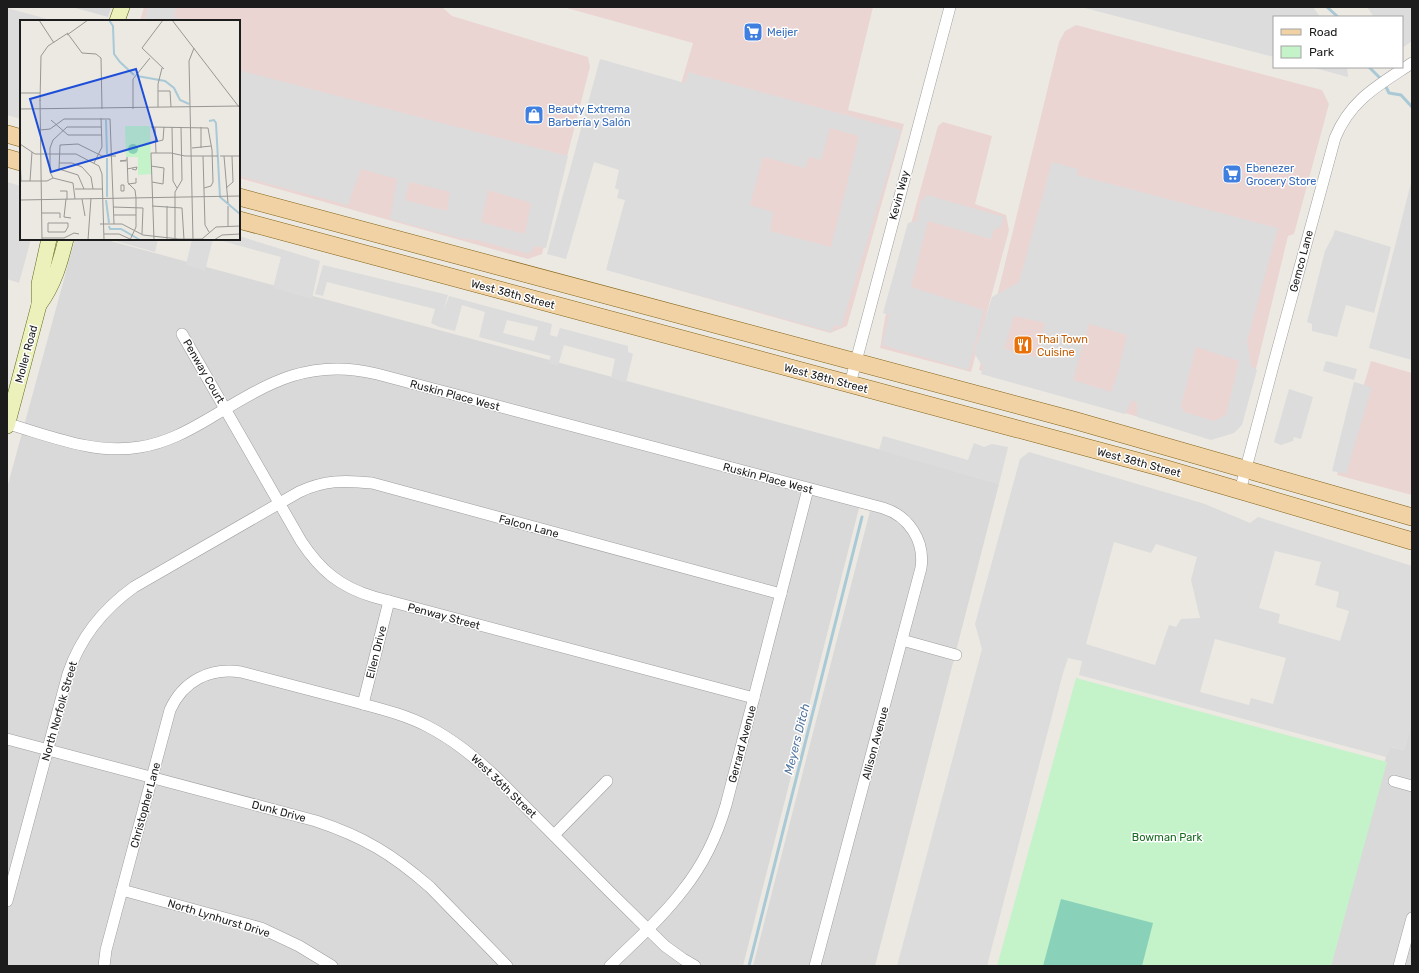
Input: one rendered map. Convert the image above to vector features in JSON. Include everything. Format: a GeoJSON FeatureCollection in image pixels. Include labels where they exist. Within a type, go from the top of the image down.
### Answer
{"type":"FeatureCollection","features":[{"type":"Feature","properties":{"kind":"main road"},"geometry":{"type":"LineString","coordinates":[[118,20],[122,7]]}},
{"type":"Feature","properties":{"kind":"main road"},"geometry":{"type":"LineString","coordinates":[[7,134],[20,138]]}},
{"type":"Feature","properties":{"kind":"main road"},"geometry":{"type":"LineString","coordinates":[[7,158],[20,162]]}},
{"type":"Feature","properties":{"kind":"main road","name":"West 38th Street"},"geometry":{"type":"LineString","coordinates":[[240,197],[1080,422],[1412,517]]}},
{"type":"Feature","properties":{"kind":"main road","name":"West 38th Street"},"geometry":{"type":"LineString","coordinates":[[240,220],[1162,468],[1412,541]]}},
{"type":"Feature","properties":{"kind":"main road"},"geometry":{"type":"LineString","coordinates":[[317,242],[321,235],[325,232],[358,240],[387,236]]}},
{"type":"Feature","properties":{"kind":"main road","name":"Moller Road"},"geometry":{"type":"LineString","coordinates":[[7,425],[39,305],[39,284],[49,240]]}},
{"type":"Feature","properties":{"kind":"main road","name":"Moller Road"},"geometry":{"type":"LineString","coordinates":[[39,305],[48,292],[56,273],[66,240]]}},
{"type":"Feature","properties":{"kind":"main road"},"geometry":{"type":"LineString","coordinates":[[408,266],[453,265],[458,261],[460,256]]}},
{"type":"Feature","properties":{"kind":"main road"},"geometry":{"type":"LineString","coordinates":[[562,306],[603,304],[609,299],[610,296]]}},
{"type":"Feature","properties":{"kind":"street","name":"Kevin Way"},"geometry":{"type":"LineString","coordinates":[[850,384],[950,7]]}},
{"type":"Feature","properties":{"kind":"street","name":"Gemco Lane"},"geometry":{"type":"LineString","coordinates":[[1240,491],[1337,132],[1348,113],[1361,99],[1370,91],[1407,66]]}},
{"type":"Feature","properties":{"kind":"street","name":"Penway Court"},"geometry":{"type":"LineString","coordinates":[[182,334],[225,409]]}},
{"type":"Feature","properties":{"kind":"street","name":"Ruskin Place West"},"geometry":{"type":"LineString","coordinates":[[7,425],[90,447],[111,449],[133,448],[167,440],[190,429],[264,386],[293,375],[323,369],[355,370],[377,374],[886,509],[901,517],[907,523]]}},
{"type":"Feature","properties":{"kind":"street","name":"Penway Street"},"geometry":{"type":"LineString","coordinates":[[225,409],[301,542],[314,560],[341,583],[354,590],[389,601],[754,698]]}},
{"type":"Feature","properties":{"kind":"street","name":"Falcon Lane"},"geometry":{"type":"LineString","coordinates":[[279,503],[303,490],[328,482],[350,481],[372,483],[781,594]]}},
{"type":"Feature","properties":{"kind":"street","name":"Gerrard Avenue"},"geometry":{"type":"LineString","coordinates":[[610,966],[683,890],[698,869],[713,842],[726,805],[808,489]]}},
{"type":"Feature","properties":{"kind":"street","name":"North Norfolk Street"},"geometry":{"type":"LineString","coordinates":[[7,901],[68,674],[74,658],[89,630],[116,600],[134,587],[279,503]]}},
{"type":"Feature","properties":{"kind":"street","name":"Allison Avenue"},"geometry":{"type":"LineString","coordinates":[[815,966],[921,568],[922,560],[919,542],[913,529],[907,523]]}},
{"type":"Feature","properties":{"kind":"street","name":"Ellen Drive"},"geometry":{"type":"LineString","coordinates":[[363,704],[389,601]]}},
{"type":"Feature","properties":{"kind":"street"},"geometry":{"type":"LineString","coordinates":[[902,640],[956,655]]}},
{"type":"Feature","properties":{"kind":"street","name":"West 36th Street"},"geometry":{"type":"LineString","coordinates":[[222,670],[241,672],[402,715],[426,725],[463,747],[495,776],[668,949],[695,966]]}},
{"type":"Feature","properties":{"kind":"street","name":"Christopher Lane"},"geometry":{"type":"LineString","coordinates":[[104,966],[105,954],[168,717],[176,699],[189,684],[201,676],[222,670]]}},
{"type":"Feature","properties":{"kind":"street","name":"Dunk Drive"},"geometry":{"type":"LineString","coordinates":[[7,739],[316,821],[344,830],[367,841],[390,855],[430,887],[507,966]]}},
{"type":"Feature","properties":{"kind":"street"},"geometry":{"type":"LineString","coordinates":[[554,835],[607,781]]}},
{"type":"Feature","properties":{"kind":"street"},"geometry":{"type":"LineString","coordinates":[[1394,781],[1412,786]]}},
{"type":"Feature","properties":{"kind":"street","name":"North Lynhurst Drive"},"geometry":{"type":"LineString","coordinates":[[122,890],[260,928],[304,949],[332,966]]}},
{"type":"Feature","properties":{"kind":"street"},"geometry":{"type":"LineString","coordinates":[[1399,966],[1412,918]]}},
{"type":"Feature","properties":{"kind":"shaded area"},"geometry":{"type":"Polygon","coordinates":[[[72,7],[111,7],[108,17],[72,7]]]}},
{"type":"Feature","properties":{"kind":"shaded area"},"geometry":{"type":"Polygon","coordinates":[[[144,7],[442,7],[452,16],[588,57],[590,67],[542,254],[528,259],[240,178],[240,20],[140,20],[144,7]]]}},
{"type":"Feature","properties":{"kind":"shaded area"},"geometry":{"type":"Polygon","coordinates":[[[148,7],[176,7],[174,17],[186,20],[145,20],[148,7]]]}},
{"type":"Feature","properties":{"kind":"shaded area"},"geometry":{"type":"Polygon","coordinates":[[[563,7],[873,7],[848,110],[904,124],[847,326],[830,333],[625,275],[693,43],[563,7]]]}},
{"type":"Feature","properties":{"kind":"shaded area"},"geometry":{"type":"Polygon","coordinates":[[[1081,7],[1313,7],[1319,16],[1273,16],[1273,57],[1081,7]]]}},
{"type":"Feature","properties":{"kind":"shaded area"},"geometry":{"type":"Polygon","coordinates":[[[1367,7],[1412,7],[1412,41],[1403,47],[1403,16],[1373,16],[1367,7]]]}},
{"type":"Feature","properties":{"kind":"shaded area"},"geometry":{"type":"Polygon","coordinates":[[[7,8],[51,20],[20,20],[20,119],[7,115],[7,8]]]}},
{"type":"Feature","properties":{"kind":"shaded area"},"geometry":{"type":"Polygon","coordinates":[[[1076,25],[1322,90],[1329,104],[1294,234],[1288,236],[1255,373],[1210,438],[979,370],[1059,42],[1065,31],[1076,25]]]}},
{"type":"Feature","properties":{"kind":"shaded area"},"geometry":{"type":"Polygon","coordinates":[[[600,59],[685,83],[688,72],[901,130],[841,327],[834,325],[832,332],[606,270],[625,200],[617,198],[619,190],[615,188],[619,170],[594,162],[566,259],[547,254],[600,59]],[[830,128],[821,160],[809,157],[805,168],[763,157],[750,205],[773,212],[770,231],[831,247],[859,136],[830,128]]]}},
{"type":"Feature","properties":{"kind":"shaded area"},"geometry":{"type":"Polygon","coordinates":[[[1315,68],[1347,68],[1348,77],[1315,68]]]}},
{"type":"Feature","properties":{"kind":"shaded area"},"geometry":{"type":"Polygon","coordinates":[[[240,70],[568,156],[546,248],[535,246],[529,254],[477,240],[460,238],[390,219],[397,179],[361,169],[348,205],[240,176],[240,70]],[[409,182],[405,200],[447,211],[450,192],[409,182]],[[488,190],[481,222],[525,234],[531,203],[488,190]]]}},
{"type":"Feature","properties":{"kind":"shaded area"},"geometry":{"type":"Polygon","coordinates":[[[943,122],[992,136],[975,204],[1006,215],[1009,230],[971,372],[880,348],[885,318],[938,126],[943,122]]]}},
{"type":"Feature","properties":{"kind":"shaded area"},"geometry":{"type":"Polygon","coordinates":[[[1052,162],[1078,169],[1077,175],[1278,228],[1247,341],[1251,366],[1257,370],[1242,425],[1234,433],[1211,440],[1137,417],[1137,403],[1132,400],[1125,414],[981,374],[983,367],[974,353],[992,297],[1019,282],[1052,162]],[[1014,316],[1004,349],[1036,357],[1045,323],[1014,316]],[[1089,324],[1073,380],[1111,392],[1117,376],[1127,335],[1089,324]],[[1196,347],[1181,406],[1184,412],[1214,421],[1226,415],[1239,361],[1196,347]]]}},
{"type":"Feature","properties":{"kind":"shaded area"},"geometry":{"type":"Polygon","coordinates":[[[1412,179],[1412,360],[1369,348],[1412,179]]]}},
{"type":"Feature","properties":{"kind":"shaded area"},"geometry":{"type":"Polygon","coordinates":[[[7,182],[20,186],[20,240],[31,240],[19,283],[7,279],[7,182]]]}},
{"type":"Feature","properties":{"kind":"shaded area"},"geometry":{"type":"Polygon","coordinates":[[[927,195],[1004,217],[1000,228],[994,229],[991,239],[928,221],[911,287],[984,310],[968,370],[882,345],[889,315],[883,313],[908,223],[917,221],[920,202],[927,195]]]}},
{"type":"Feature","properties":{"kind":"shaded area"},"geometry":{"type":"Polygon","coordinates":[[[1335,230],[1391,247],[1374,313],[1346,305],[1337,337],[1312,331],[1312,324],[1307,322],[1325,251],[1335,230]]]}},
{"type":"Feature","properties":{"kind":"shaded area"},"geometry":{"type":"Polygon","coordinates":[[[240,236],[320,261],[312,299],[273,288],[281,257],[219,240],[240,240],[240,236]]]}},
{"type":"Feature","properties":{"kind":"shaded area"},"geometry":{"type":"Polygon","coordinates":[[[75,240],[107,240],[885,451],[999,484],[875,966],[753,966],[870,511],[859,508],[743,966],[7,966],[7,488],[75,240]]]}},
{"type":"Feature","properties":{"kind":"shaded area"},"geometry":{"type":"Polygon","coordinates":[[[112,240],[158,240],[155,252],[112,240]]]}},
{"type":"Feature","properties":{"kind":"shaded area"},"geometry":{"type":"Polygon","coordinates":[[[192,240],[213,240],[205,271],[186,265],[192,240]]]}},
{"type":"Feature","properties":{"kind":"shaded area"},"geometry":{"type":"Polygon","coordinates":[[[323,265],[448,295],[443,312],[449,296],[552,324],[550,335],[557,337],[560,328],[628,346],[628,352],[633,354],[626,383],[611,378],[615,359],[564,345],[558,366],[548,363],[551,356],[479,337],[485,312],[462,305],[455,331],[439,327],[431,323],[435,309],[327,282],[323,296],[315,294],[323,265]],[[507,320],[503,333],[534,341],[538,327],[507,320]]]}},
{"type":"Feature","properties":{"kind":"shaded area"},"geometry":{"type":"Polygon","coordinates":[[[1326,361],[1357,369],[1354,380],[1323,371],[1326,361]]]}},
{"type":"Feature","properties":{"kind":"shaded area"},"geometry":{"type":"Polygon","coordinates":[[[1371,361],[1412,373],[1412,495],[1337,475],[1371,361]]]}},
{"type":"Feature","properties":{"kind":"shaded area"},"geometry":{"type":"Polygon","coordinates":[[[1354,382],[1372,387],[1346,474],[1332,471],[1354,382]]]}},
{"type":"Feature","properties":{"kind":"shaded area"},"geometry":{"type":"Polygon","coordinates":[[[1289,389],[1313,397],[1301,439],[1294,437],[1293,441],[1281,445],[1274,442],[1289,389]]]}},
{"type":"Feature","properties":{"kind":"shaded area"},"geometry":{"type":"Polygon","coordinates":[[[883,436],[968,460],[974,443],[984,447],[992,444],[1008,447],[999,484],[879,450],[883,436]]]}},
{"type":"Feature","properties":{"kind":"shaded area"},"geometry":{"type":"Polygon","coordinates":[[[1029,452],[1205,504],[1250,523],[1258,517],[1412,566],[1412,721],[1404,750],[1391,747],[1386,757],[1079,675],[1082,661],[1068,658],[987,966],[897,966],[982,649],[975,624],[1020,459],[1029,452]],[[1114,542],[1086,644],[1155,665],[1169,625],[1176,627],[1181,619],[1200,618],[1191,580],[1197,557],[1156,544],[1151,553],[1114,542]],[[1275,551],[1259,608],[1280,614],[1278,623],[1340,641],[1349,611],[1336,607],[1339,592],[1315,585],[1321,562],[1275,551]],[[1215,639],[1200,692],[1249,705],[1251,698],[1273,704],[1286,658],[1215,639]]]}},
{"type":"Feature","properties":{"kind":"shaded area"},"geometry":{"type":"Polygon","coordinates":[[[1412,721],[1412,966],[1331,966],[1386,757],[1390,747],[1404,750],[1412,721]]]}},
{"type":"Feature","properties":{"kind":"green space","name":"Bowman Park"},"geometry":{"type":"Polygon","coordinates":[[[1076,678],[1387,762],[1331,966],[997,966],[1076,678]]]}},
{"type":"Feature","properties":{"kind":"green space"},"geometry":{"type":"Polygon","coordinates":[[[1061,899],[1153,923],[1142,966],[1043,966],[1061,899]]]}},
{"type":"Feature","properties":{"kind":"waterway"},"geometry":{"type":"LineString","coordinates":[[1327,7],[1337,16]]}},
{"type":"Feature","properties":{"kind":"waterway"},"geometry":{"type":"LineString","coordinates":[[1370,68],[1382,80]]}},
{"type":"Feature","properties":{"kind":"waterway"},"geometry":{"type":"LineString","coordinates":[[1385,85],[1389,93],[1401,95],[1412,107]]}},
{"type":"Feature","properties":{"kind":"waterway","name":"Meyers Ditch"},"geometry":{"type":"LineString","coordinates":[[749,966],[862,517]]}},
{"type":"Feature","properties":{"kind":"place","name":"Meijer"},"geometry":{"type":"Point","coordinates":[753,32]}},
{"type":"Feature","properties":{"kind":"place","name":"Beauty Extrema Barbería y Salón"},"geometry":{"type":"Point","coordinates":[534,115]}},
{"type":"Feature","properties":{"kind":"place","name":"Ebenezer Grocery Store"},"geometry":{"type":"Point","coordinates":[1232,174]}},
{"type":"Feature","properties":{"kind":"place","name":"Thai Town Cuisine"},"geometry":{"type":"Point","coordinates":[1023,345]}}]}
